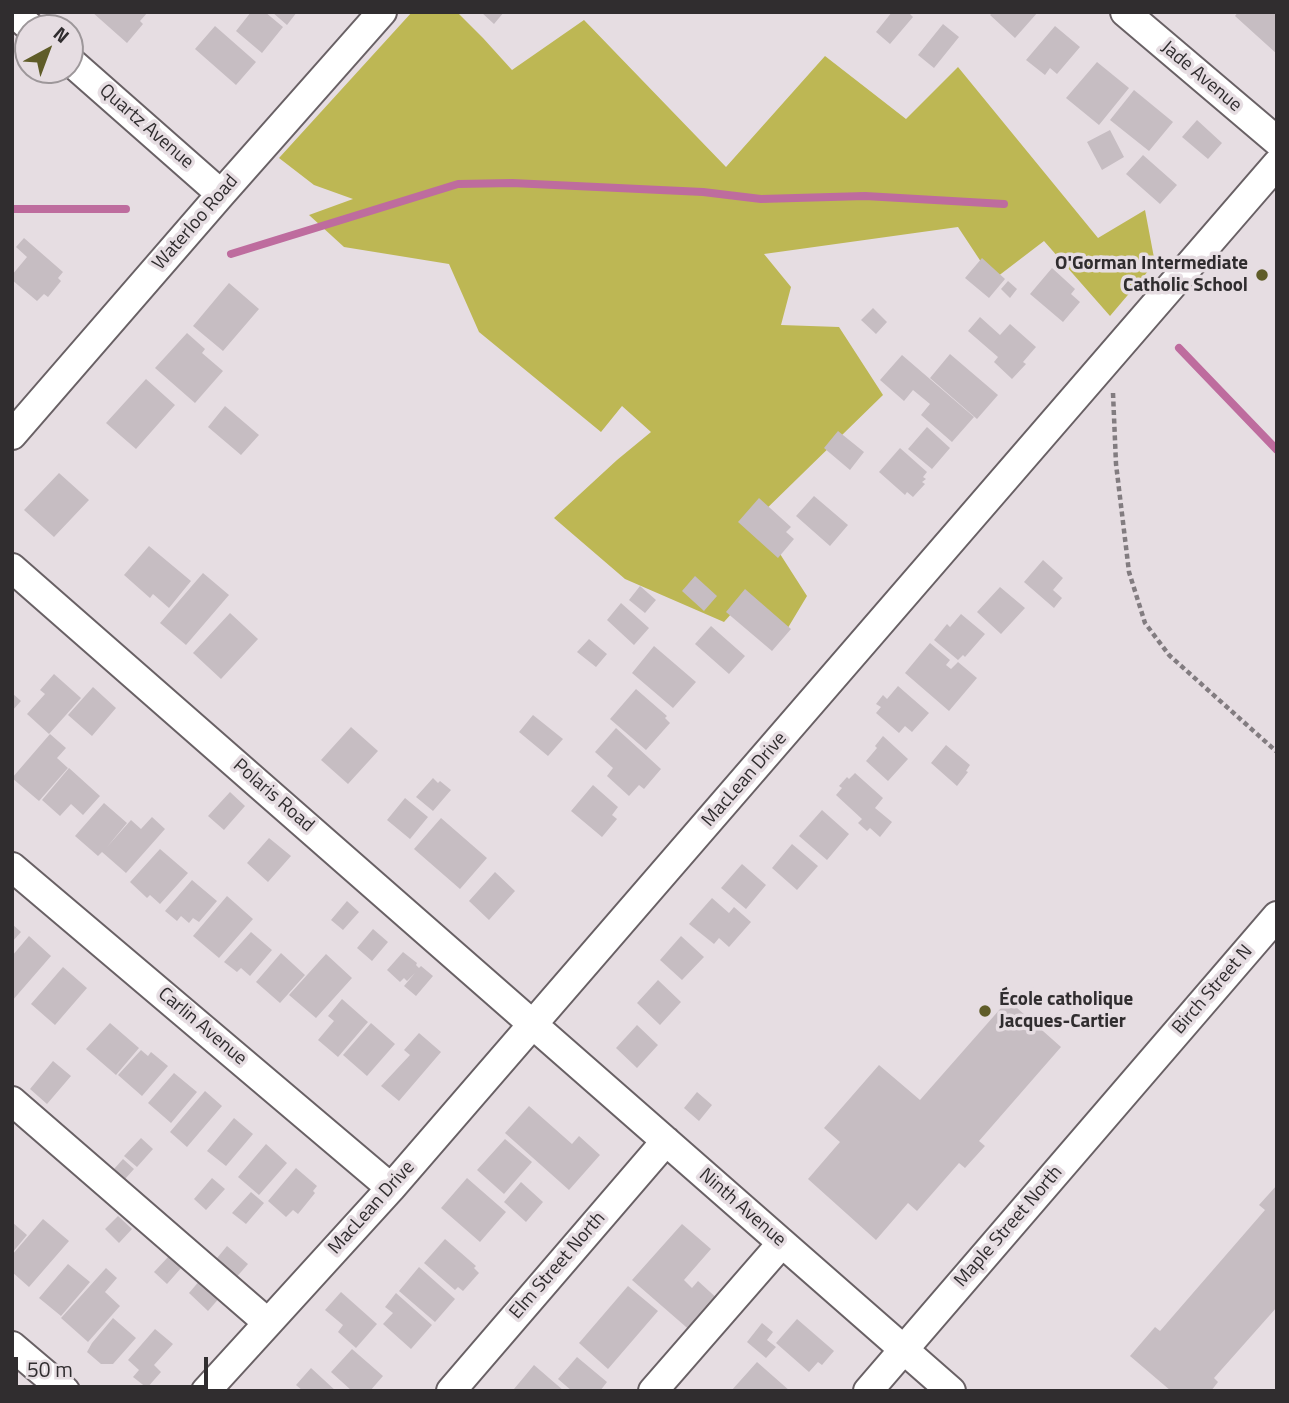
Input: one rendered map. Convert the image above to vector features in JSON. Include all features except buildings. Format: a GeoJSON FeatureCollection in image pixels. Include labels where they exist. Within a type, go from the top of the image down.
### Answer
{"type":"FeatureCollection","features":[{"type":"Feature","properties":{"kind":"street","name":"Waterloo Road"},"geometry":{"type":"LineString","coordinates":[[12,435],[382,12]]}},
{"type":"Feature","properties":{"kind":"street","name":"Jade Avenue"},"geometry":{"type":"LineString","coordinates":[[1125,12],[1277,141]]}},
{"type":"Feature","properties":{"kind":"street","name":"Quartz Avenue"},"geometry":{"type":"LineString","coordinates":[[84,73],[221,194]]}},
{"type":"Feature","properties":{"kind":"street","name":"MacLean Drive"},"geometry":{"type":"LineString","coordinates":[[206,1391],[391,1188],[1275,169]]}},
{"type":"Feature","properties":{"kind":"street","name":"Polaris Road"},"geometry":{"type":"LineString","coordinates":[[12,568],[533,1025]]}},
{"type":"Feature","properties":{"kind":"street","name":"Carlin Avenue"},"geometry":{"type":"LineString","coordinates":[[12,867],[391,1188]]}},
{"type":"Feature","properties":{"kind":"street","name":"Birch Street N"},"geometry":{"type":"LineString","coordinates":[[1150,1063],[1277,916]]}},
{"type":"Feature","properties":{"kind":"street","name":"Ninth Avenue"},"geometry":{"type":"LineString","coordinates":[[533,1025],[951,1391]]}},
{"type":"Feature","properties":{"kind":"street","name":"Maple Street North"},"geometry":{"type":"LineString","coordinates":[[868,1391],[1150,1063]]}},
{"type":"Feature","properties":{"kind":"street"},"geometry":{"type":"LineString","coordinates":[[12,1101],[268,1323]]}},
{"type":"Feature","properties":{"kind":"street","name":"Elm Street North"},"geometry":{"type":"LineString","coordinates":[[451,1391],[666,1142]]}},
{"type":"Feature","properties":{"kind":"street"},"geometry":{"type":"LineString","coordinates":[[653,1391],[782,1243]]}},
{"type":"Feature","properties":{"kind":"street"},"geometry":{"type":"LineString","coordinates":[[12,1346],[65,1391]]}},
{"type":"Feature","properties":{"kind":"path"},"geometry":{"type":"LineString","coordinates":[[1113,354],[1116,464],[1122,522],[1129,572],[1145,623],[1169,655],[1277,752]]}},
{"type":"Feature","properties":{"kind":"shaded area"},"geometry":{"type":"Polygon","coordinates":[[[412,12],[457,12],[512,70],[584,20],[726,167],[825,56],[906,119],[958,67],[1098,238],[1145,210],[1155,263],[1110,316],[1044,241],[993,280],[958,227],[764,254],[791,287],[781,325],[839,327],[883,395],[757,518],[807,596],[786,631],[748,595],[724,622],[625,579],[554,518],[651,432],[622,406],[601,432],[479,332],[449,264],[344,247],[309,215],[353,199],[314,185],[279,158],[412,12]]]}},
{"type":"Feature","properties":{"kind":"waterway"},"geometry":{"type":"LineString","coordinates":[[231,254],[458,184],[512,183],[703,192],[761,199],[865,196],[1004,204]]}},
{"type":"Feature","properties":{"kind":"waterway"},"geometry":{"type":"LineString","coordinates":[[12,209],[126,209]]}},
{"type":"Feature","properties":{"kind":"waterway"},"geometry":{"type":"LineString","coordinates":[[1179,348],[1277,450]]}},
{"type":"Feature","properties":{"kind":"place","name":"O'Gorman Intermediate Catholic School"},"geometry":{"type":"Point","coordinates":[1262,275]}},
{"type":"Feature","properties":{"kind":"place","name":"École catholique Jacques-Cartier"},"geometry":{"type":"Point","coordinates":[985,1011]}}]}
